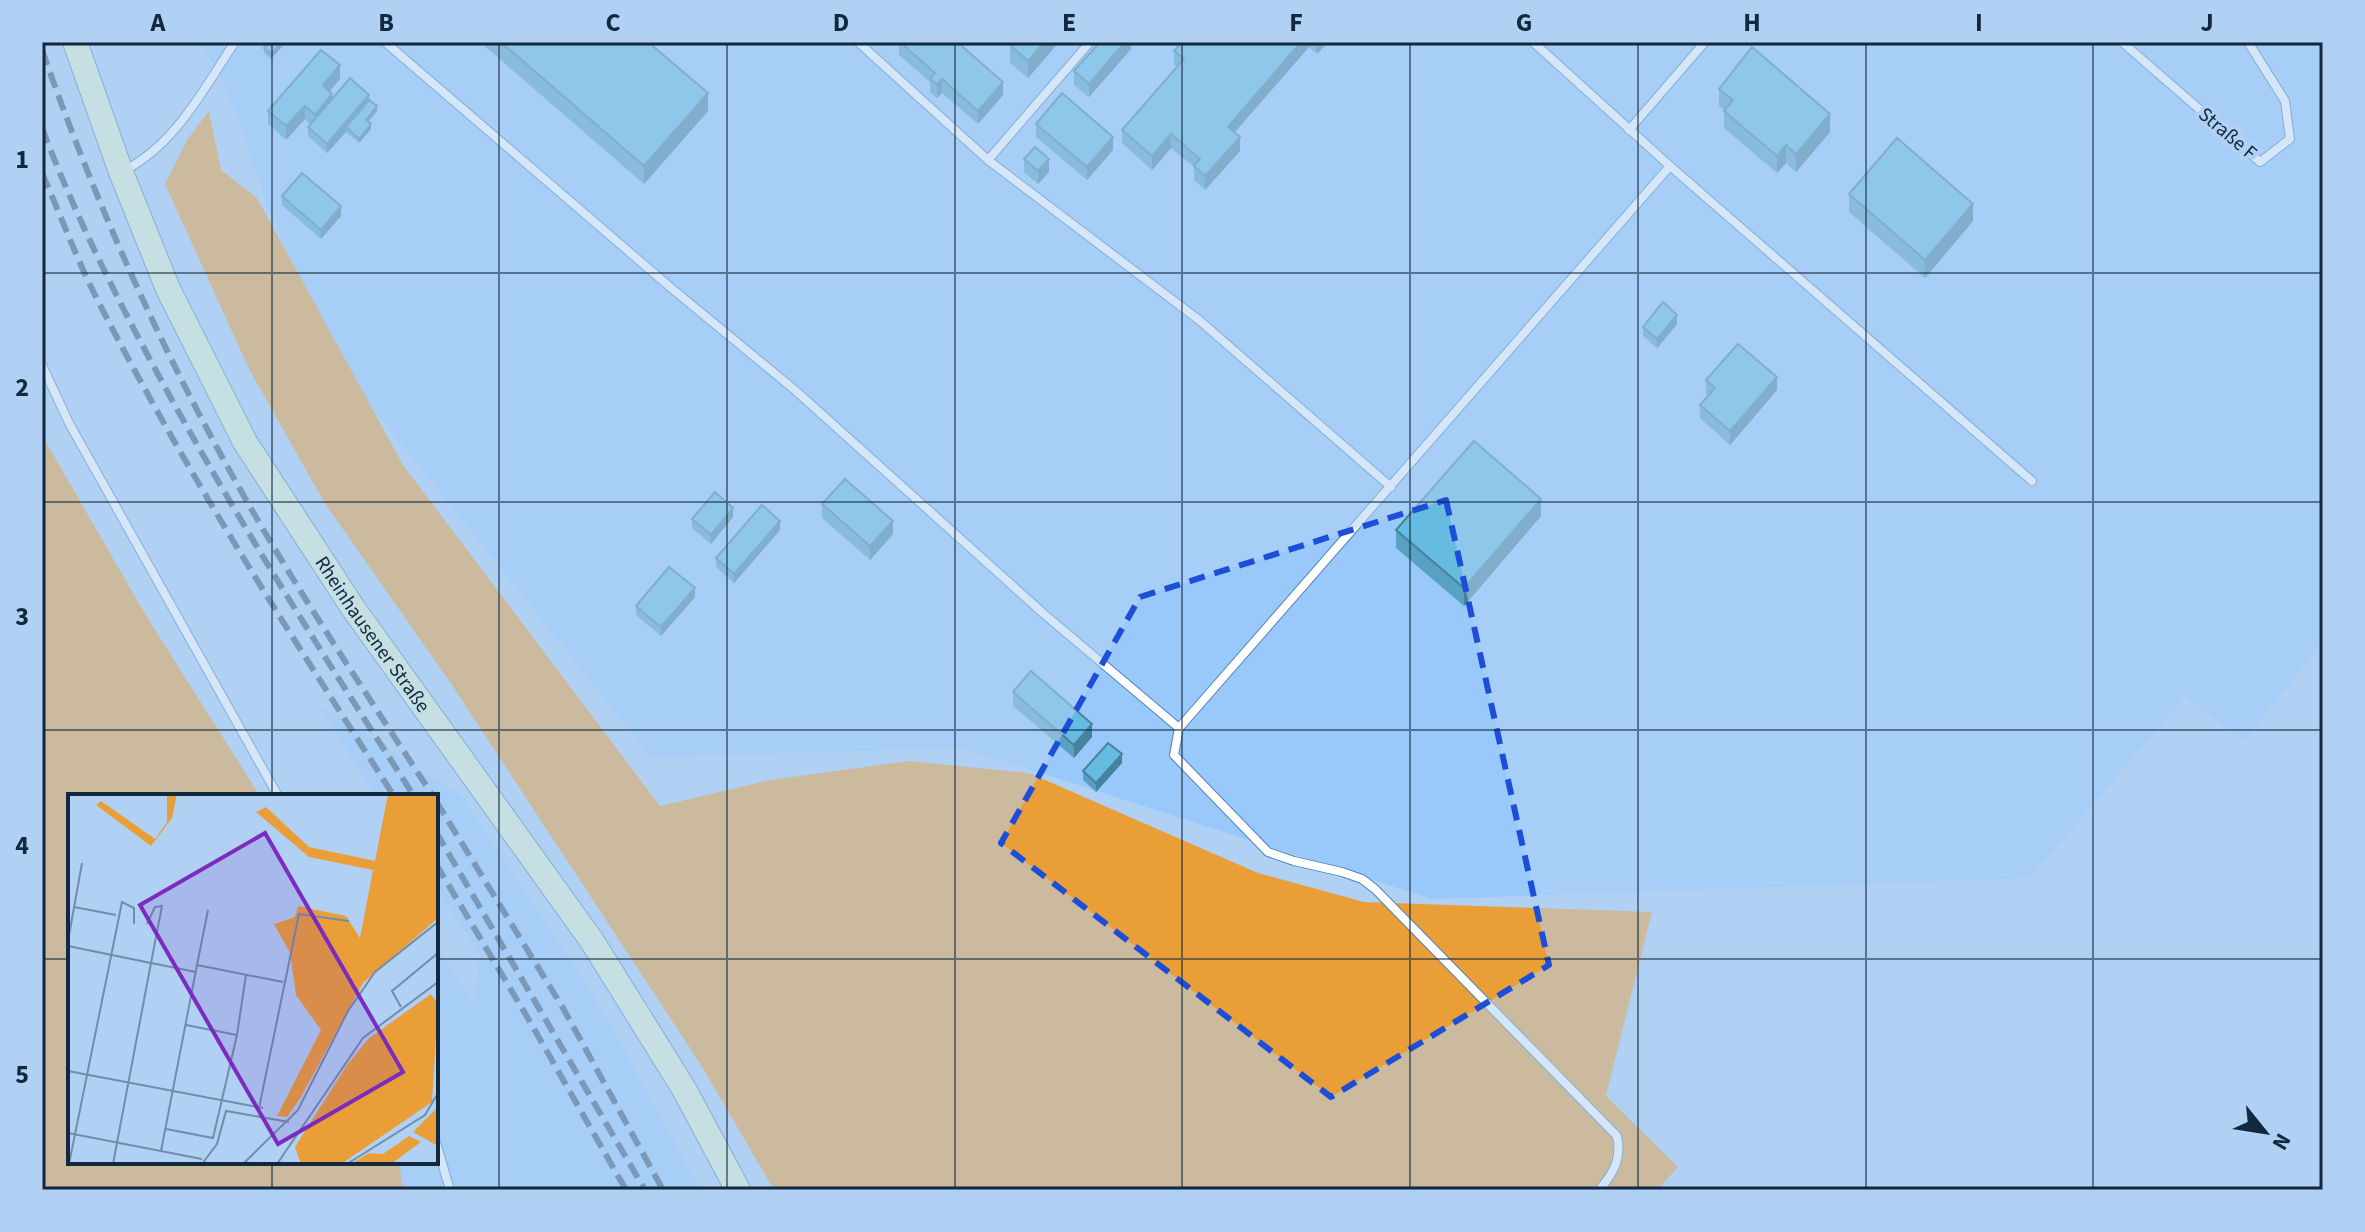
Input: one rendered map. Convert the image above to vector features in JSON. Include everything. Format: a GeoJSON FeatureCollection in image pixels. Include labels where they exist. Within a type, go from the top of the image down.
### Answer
{"type":"FeatureCollection","features":[{"type":"Feature","properties":{"kind":"street","name":"Rheinhausener Straße"},"geometry":{"type":"LineString","coordinates":[[75,42],[121,172],[168,289],[245,442],[353,608],[592,941],[684,1089],[738,1190]]}},
{"type":"Feature","properties":{"kind":"lane"},"geometry":{"type":"LineString","coordinates":[[121,172],[145,159],[172,133],[235,42]]}},
{"type":"Feature","properties":{"kind":"lane"},"geometry":{"type":"LineString","coordinates":[[385,42],[796,391],[1044,614],[1179,728]]}},
{"type":"Feature","properties":{"kind":"lane"},"geometry":{"type":"LineString","coordinates":[[858,42],[988,160],[1199,320],[1391,487]]}},
{"type":"Feature","properties":{"kind":"lane"},"geometry":{"type":"LineString","coordinates":[[988,160],[1090,42]]}},
{"type":"Feature","properties":{"kind":"lane"},"geometry":{"type":"LineString","coordinates":[[1533,42],[1629,130],[2032,481]]}},
{"type":"Feature","properties":{"kind":"lane"},"geometry":{"type":"LineString","coordinates":[[1629,130],[1705,42]]}},
{"type":"Feature","properties":{"kind":"lane","name":"Straße F"},"geometry":{"type":"LineString","coordinates":[[2122,42],[2260,162],[2290,139],[2285,101],[2248,42]]}},
{"type":"Feature","properties":{"kind":"lane"},"geometry":{"type":"LineString","coordinates":[[1599,1190],[1618,1164],[1621,1151],[1617,1136],[1375,889],[1362,879],[1342,872],[1268,852],[1174,755],[1179,728],[1670,166]]}},
{"type":"Feature","properties":{"kind":"lane"},"geometry":{"type":"LineString","coordinates":[[42,365],[69,423],[277,794]]}},
{"type":"Feature","properties":{"kind":"lane"},"geometry":{"type":"LineString","coordinates":[[438,1149],[450,1190]]}},
{"type":"Feature","properties":{"kind":"highlighted area"},"geometry":{"type":"Polygon","coordinates":[[[1446,500],[1549,965],[1331,1097],[1001,843],[1140,597],[1446,500]]]}},
{"type":"Feature","properties":{"kind":"shaded area"},"geometry":{"type":"Polygon","coordinates":[[[200,42],[2323,42],[2323,641],[2244,741],[2185,697],[2030,878],[1432,899],[963,748],[651,757],[342,369],[266,205],[260,179],[248,158],[251,156],[225,85],[200,42]]]}},
{"type":"Feature","properties":{"kind":"shaded area"},"geometry":{"type":"Polygon","coordinates":[[[209,111],[221,170],[257,198],[403,465],[660,806],[770,780],[909,761],[1029,773],[1258,873],[1364,902],[1652,912],[1606,1096],[1678,1167],[1657,1190],[774,1190],[701,1065],[452,685],[324,502],[249,369],[165,184],[187,140],[209,111]]]}},
{"type":"Feature","properties":{"kind":"shaded area"},"geometry":{"type":"Polygon","coordinates":[[[42,435],[145,614],[259,794],[68,794],[68,1164],[399,1164],[403,1190],[42,1190],[42,435]]]}},
{"type":"Feature","properties":{"kind":"shaded area"},"geometry":{"type":"Polygon","coordinates":[[[317,704],[463,797],[592,992],[701,1190],[403,1190],[399,1164],[438,1164],[438,950],[474,1002],[480,955],[438,891],[438,794],[375,794],[317,704]]]}},
{"type":"Feature","properties":{"kind":"building"},"geometry":{"type":"Polygon","coordinates":[[[270,42],[282,42],[271,54],[264,48],[270,42]]]}},
{"type":"Feature","properties":{"kind":"building"},"geometry":{"type":"Polygon","coordinates":[[[501,42],[648,42],[708,93],[644,166],[501,42]]]}},
{"type":"Feature","properties":{"kind":"building"},"geometry":{"type":"Polygon","coordinates":[[[900,42],[957,42],[1003,82],[978,111],[942,79],[937,85],[930,78],[935,73],[900,42]]]}},
{"type":"Feature","properties":{"kind":"building"},"geometry":{"type":"Polygon","coordinates":[[[1013,42],[1044,42],[1028,61],[1010,45],[1013,42]]]}},
{"type":"Feature","properties":{"kind":"building"},"geometry":{"type":"Polygon","coordinates":[[[1100,42],[1125,42],[1089,84],[1074,71],[1100,42]]]}},
{"type":"Feature","properties":{"kind":"building"},"geometry":{"type":"Polygon","coordinates":[[[1182,42],[1301,42],[1228,127],[1240,137],[1205,176],[1194,166],[1200,159],[1171,134],[1152,156],[1122,130],[1184,59],[1174,51],[1182,42]]]}},
{"type":"Feature","properties":{"kind":"building"},"geometry":{"type":"Polygon","coordinates":[[[1752,47],[1830,114],[1796,154],[1786,145],[1777,156],[1724,111],[1733,100],[1719,89],[1752,47]]]}},
{"type":"Feature","properties":{"kind":"building"},"geometry":{"type":"Polygon","coordinates":[[[321,50],[340,65],[323,85],[332,94],[315,115],[305,106],[286,126],[268,111],[321,50]]]}},
{"type":"Feature","properties":{"kind":"building"},"geometry":{"type":"Polygon","coordinates":[[[350,78],[369,95],[327,144],[308,127],[350,78]]]}},
{"type":"Feature","properties":{"kind":"building"},"geometry":{"type":"Polygon","coordinates":[[[1062,93],[1113,137],[1087,167],[1036,124],[1062,93]]]}},
{"type":"Feature","properties":{"kind":"building"},"geometry":{"type":"Polygon","coordinates":[[[369,100],[377,106],[366,120],[371,124],[359,139],[346,127],[369,100]]]}},
{"type":"Feature","properties":{"kind":"building"},"geometry":{"type":"Polygon","coordinates":[[[1897,138],[1973,204],[1925,260],[1849,194],[1897,138]]]}},
{"type":"Feature","properties":{"kind":"building"},"geometry":{"type":"Polygon","coordinates":[[[1035,147],[1049,159],[1038,171],[1024,159],[1035,147]]]}},
{"type":"Feature","properties":{"kind":"building"},"geometry":{"type":"Polygon","coordinates":[[[302,173],[341,206],[321,230],[282,196],[302,173]]]}},
{"type":"Feature","properties":{"kind":"building"},"geometry":{"type":"Polygon","coordinates":[[[1663,302],[1677,315],[1657,339],[1643,327],[1663,302]]]}},
{"type":"Feature","properties":{"kind":"building"},"geometry":{"type":"Polygon","coordinates":[[[1738,344],[1777,377],[1730,431],[1700,405],[1715,388],[1706,380],[1738,344]]]}},
{"type":"Feature","properties":{"kind":"building"},"geometry":{"type":"Polygon","coordinates":[[[1474,441],[1541,499],[1464,588],[1396,530],[1474,441]]]}},
{"type":"Feature","properties":{"kind":"building"},"geometry":{"type":"Polygon","coordinates":[[[845,479],[893,521],[870,546],[822,504],[845,479]]]}},
{"type":"Feature","properties":{"kind":"building"},"geometry":{"type":"Polygon","coordinates":[[[715,492],[733,508],[711,535],[692,519],[715,492]]]}},
{"type":"Feature","properties":{"kind":"building"},"geometry":{"type":"Polygon","coordinates":[[[762,505],[780,521],[734,574],[716,558],[762,505]]]}},
{"type":"Feature","properties":{"kind":"building"},"geometry":{"type":"Polygon","coordinates":[[[669,567],[695,588],[661,627],[636,606],[669,567]]]}},
{"type":"Feature","properties":{"kind":"building"},"geometry":{"type":"Polygon","coordinates":[[[1031,671],[1092,724],[1074,745],[1013,692],[1031,671]]]}},
{"type":"Feature","properties":{"kind":"building"},"geometry":{"type":"Polygon","coordinates":[[[1108,743],[1122,754],[1096,783],[1083,771],[1108,743]]]}},
{"type":"Feature","properties":{"kind":"railway"},"geometry":{"type":"LineString","coordinates":[[42,50],[123,256],[195,406],[245,499],[297,585],[432,794]]}},
{"type":"Feature","properties":{"kind":"railway"},"geometry":{"type":"LineString","coordinates":[[42,128],[97,256],[191,433],[284,591],[413,794]]}},
{"type":"Feature","properties":{"kind":"railway"},"geometry":{"type":"LineString","coordinates":[[42,173],[90,285],[167,428],[278,614],[393,794]]}},
{"type":"Feature","properties":{"kind":"railway"},"geometry":{"type":"LineString","coordinates":[[438,804],[563,1008],[663,1190]]}},
{"type":"Feature","properties":{"kind":"railway"},"geometry":{"type":"LineString","coordinates":[[438,835],[645,1190]]}},
{"type":"Feature","properties":{"kind":"railway"},"geometry":{"type":"LineString","coordinates":[[438,867],[626,1190]]}}]}
